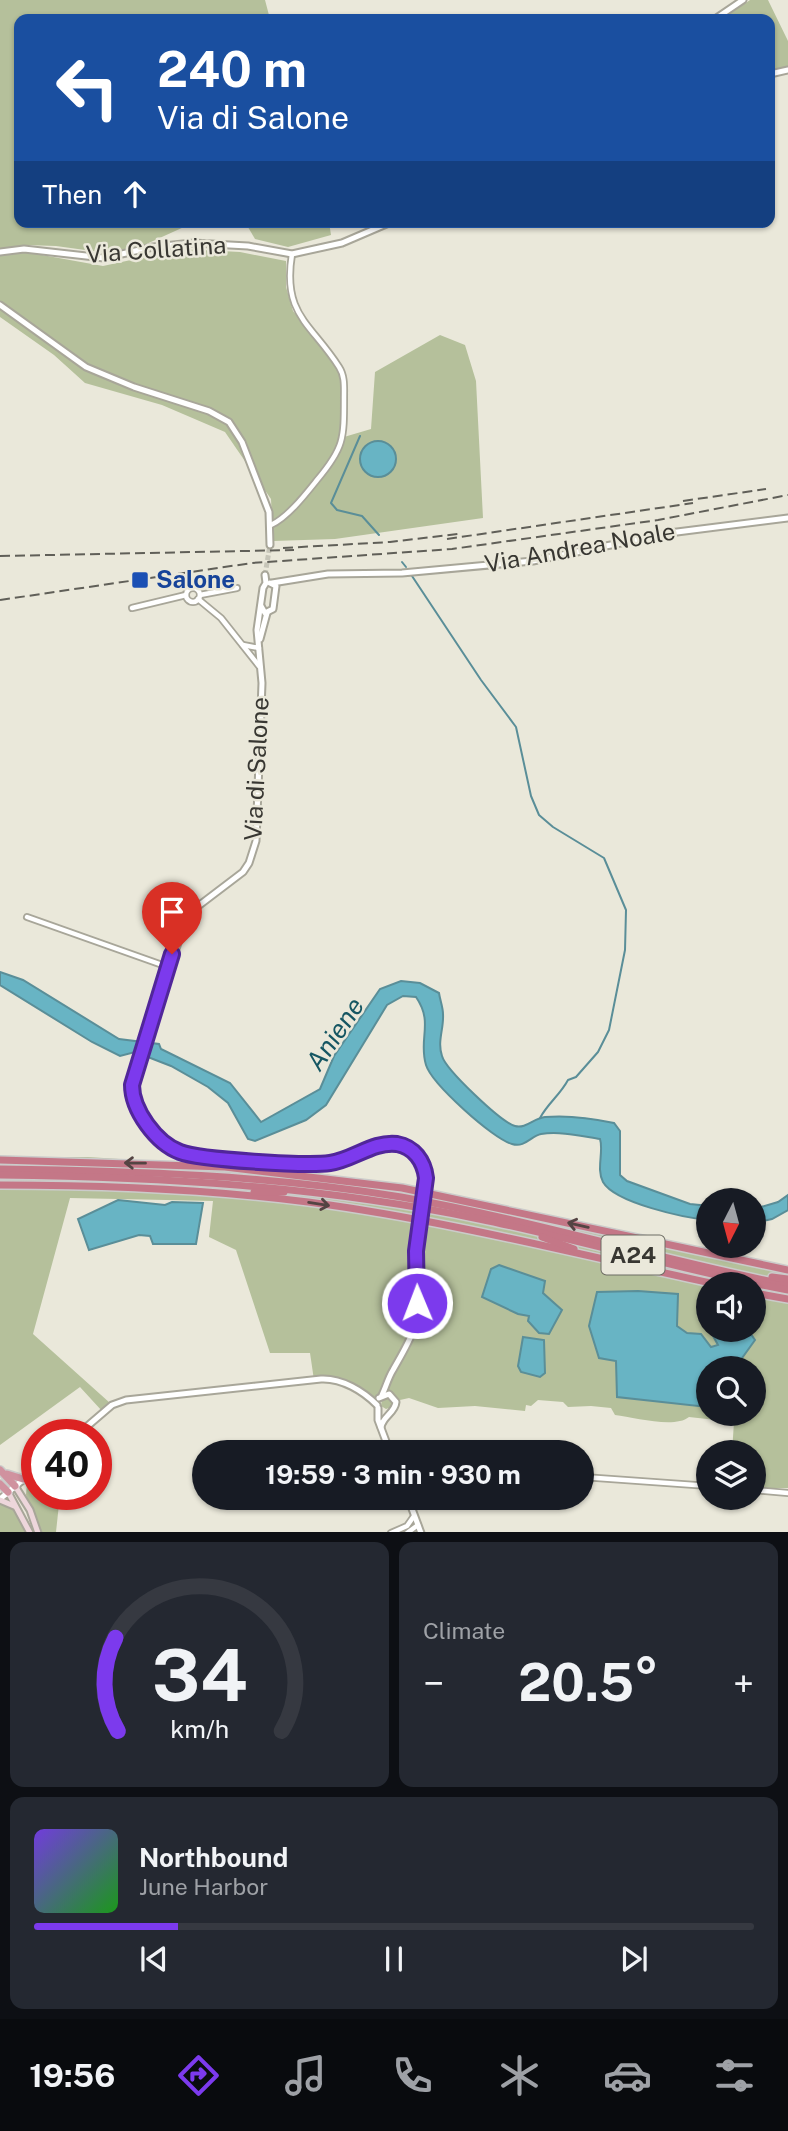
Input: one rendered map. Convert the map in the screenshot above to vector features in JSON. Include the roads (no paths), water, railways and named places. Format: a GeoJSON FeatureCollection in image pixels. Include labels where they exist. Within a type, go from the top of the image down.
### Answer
{"type":"FeatureCollection","features":[{"type":"Feature","properties":{"kind":"highway"},"geometry":{"type":"LineString","coordinates":[[0,1159],[225,1167],[389,1186],[788,1270]]}},
{"type":"Feature","properties":{"kind":"highway","name":"A24"},"geometry":{"type":"LineString","coordinates":[[0,1169],[200,1175],[329,1187],[485,1214],[788,1285]]}},
{"type":"Feature","properties":{"kind":"highway","name":"A24"},"geometry":{"type":"LineString","coordinates":[[0,1175],[188,1180],[334,1195],[478,1218],[788,1290]]}},
{"type":"Feature","properties":{"kind":"highway"},"geometry":{"type":"LineString","coordinates":[[0,1185],[178,1188],[334,1195]]}},
{"type":"Feature","properties":{"kind":"highway"},"geometry":{"type":"LineString","coordinates":[[178,1188],[366,1211],[696,1280]]}},
{"type":"Feature","properties":{"kind":"highway"},"geometry":{"type":"LineString","coordinates":[[478,1218],[612,1261]]}},
{"type":"Feature","properties":{"kind":"highway"},"geometry":{"type":"LineString","coordinates":[[641,1251],[788,1279]]}},
{"type":"Feature","properties":{"kind":"highway"},"geometry":{"type":"LineString","coordinates":[[766,1295],[788,1300]]}},
{"type":"Feature","properties":{"kind":"highway"},"geometry":{"type":"LineString","coordinates":[[1,1471],[21,1478]]}},
{"type":"Feature","properties":{"kind":"highway"},"geometry":{"type":"LineString","coordinates":[[1,1471],[15,1486]]}},
{"type":"Feature","properties":{"kind":"highway"},"geometry":{"type":"LineString","coordinates":[[0,1483],[8,1492]]}},
{"type":"Feature","properties":{"kind":"main road"},"geometry":{"type":"LineString","coordinates":[[15,1486],[21,1495]]}},
{"type":"Feature","properties":{"kind":"main road"},"geometry":{"type":"LineString","coordinates":[[8,1492],[30,1532]]}},
{"type":"Feature","properties":{"kind":"main road"},"geometry":{"type":"LineString","coordinates":[[0,1499],[8,1501],[19,1510]]}},
{"type":"Feature","properties":{"kind":"main road"},"geometry":{"type":"LineString","coordinates":[[28,1510],[38,1532]]}},
{"type":"Feature","properties":{"kind":"street"},"geometry":{"type":"LineString","coordinates":[[722,14],[743,0]]}},
{"type":"Feature","properties":{"kind":"street","name":"Via Collatina"},"geometry":{"type":"LineString","coordinates":[[0,252],[24,249],[104,258],[153,247],[202,243],[248,246],[292,254],[342,243],[377,228]]}},
{"type":"Feature","properties":{"kind":"street"},"geometry":{"type":"LineString","coordinates":[[271,524],[282,517],[328,468],[344,437],[343,376],[339,366],[306,327],[292,298],[289,279],[292,254]]}},
{"type":"Feature","properties":{"kind":"street"},"geometry":{"type":"LineString","coordinates":[[0,305],[86,367],[226,419],[242,442],[267,504],[271,524],[270,545]]}},
{"type":"Feature","properties":{"kind":"street","name":"Via Andrea Noale"},"geometry":{"type":"LineString","coordinates":[[269,583],[328,574],[402,573],[533,561],[669,533],[788,518]]}},
{"type":"Feature","properties":{"kind":"street","name":"Via di Salone"},"geometry":{"type":"LineString","coordinates":[[259,646],[267,613],[273,609],[277,590],[265,575]]}},
{"type":"Feature","properties":{"kind":"street"},"geometry":{"type":"LineString","coordinates":[[277,590],[288,579]]}},
{"type":"Feature","properties":{"kind":"street","name":"Via di Salone"},"geometry":{"type":"LineString","coordinates":[[269,583],[263,587],[261,606],[258,822],[254,850],[243,872],[190,913],[180,931],[136,1068],[132,1092],[138,1109],[162,1140],[178,1152],[196,1156],[330,1164],[376,1147],[396,1144],[412,1150],[425,1167],[427,1183],[418,1228],[418,1289],[414,1330],[389,1378]]}},
{"type":"Feature","properties":{"kind":"street"},"geometry":{"type":"LineString","coordinates":[[186,595],[188,589],[193,587],[261,670]]}},
{"type":"Feature","properties":{"kind":"street"},"geometry":{"type":"LineString","coordinates":[[186,595],[190,601],[237,588]]}},
{"type":"Feature","properties":{"kind":"street"},"geometry":{"type":"LineString","coordinates":[[132,608],[186,595]]}},
{"type":"Feature","properties":{"kind":"street"},"geometry":{"type":"LineString","coordinates":[[261,606],[267,613]]}},
{"type":"Feature","properties":{"kind":"street"},"geometry":{"type":"LineString","coordinates":[[242,645],[249,650],[259,646]]}},
{"type":"Feature","properties":{"kind":"street"},"geometry":{"type":"LineString","coordinates":[[242,645],[259,646]]}},
{"type":"Feature","properties":{"kind":"street"},"geometry":{"type":"LineString","coordinates":[[27,917],[168,967]]}},
{"type":"Feature","properties":{"kind":"street"},"geometry":{"type":"LineString","coordinates":[[386,1440],[378,1406],[389,1378]]}},
{"type":"Feature","properties":{"kind":"street"},"geometry":{"type":"LineString","coordinates":[[381,1427],[396,1406],[389,1378]]}},
{"type":"Feature","properties":{"kind":"street"},"geometry":{"type":"LineString","coordinates":[[96,1419],[112,1405],[126,1399],[328,1379],[341,1382],[368,1396],[382,1412],[390,1413]]}},
{"type":"Feature","properties":{"kind":"street"},"geometry":{"type":"LineString","coordinates":[[368,1396],[380,1397],[389,1394],[394,1397]]}},
{"type":"Feature","properties":{"kind":"street"},"geometry":{"type":"LineString","coordinates":[[594,1478],[696,1485]]}},
{"type":"Feature","properties":{"kind":"street"},"geometry":{"type":"LineString","coordinates":[[0,1499],[21,1481]]}},
{"type":"Feature","properties":{"kind":"street"},"geometry":{"type":"LineString","coordinates":[[766,1491],[788,1493]]}},
{"type":"Feature","properties":{"kind":"street"},"geometry":{"type":"LineString","coordinates":[[412,1510],[421,1532]]}},
{"type":"Feature","properties":{"kind":"street"},"geometry":{"type":"LineString","coordinates":[[391,1532],[407,1526],[414,1516]]}},
{"type":"Feature","properties":{"kind":"street"},"geometry":{"type":"LineString","coordinates":[[407,1532],[418,1525]]}},
{"type":"Feature","properties":{"kind":"water"},"geometry":{"type":"Polygon","coordinates":[[[378,441],[390,447],[396,459],[390,471],[378,477],[366,471],[360,459],[366,447],[378,441]]]}},
{"type":"Feature","properties":{"kind":"water"},"geometry":{"type":"Polygon","coordinates":[[[0,972],[23,980],[119,1039],[159,1044],[161,1049],[230,1083],[261,1122],[320,1089],[334,1056],[380,989],[401,981],[420,983],[439,993],[443,1014],[440,1040],[442,1056],[463,1083],[487,1106],[519,1127],[554,1116],[614,1123],[620,1131],[620,1175],[627,1181],[696,1205],[696,1218],[635,1203],[610,1190],[601,1177],[600,1139],[548,1133],[537,1135],[517,1145],[503,1140],[478,1122],[439,1085],[426,1065],[424,1015],[416,997],[403,996],[387,1005],[326,1105],[306,1120],[255,1141],[248,1139],[228,1103],[208,1087],[171,1066],[135,1052],[120,1056],[92,1042],[0,985],[0,972]]]}},
{"type":"Feature","properties":{"kind":"water"},"geometry":{"type":"Polygon","coordinates":[[[788,1195],[788,1210],[766,1220],[766,1206],[788,1195]]]}},
{"type":"Feature","properties":{"kind":"water"},"geometry":{"type":"Polygon","coordinates":[[[118,1200],[165,1205],[172,1202],[203,1203],[196,1244],[153,1244],[150,1236],[139,1235],[89,1250],[78,1219],[118,1200]]]}},
{"type":"Feature","properties":{"kind":"water"},"geometry":{"type":"Polygon","coordinates":[[[499,1265],[545,1281],[543,1293],[562,1310],[549,1334],[539,1333],[528,1321],[529,1316],[518,1314],[482,1297],[491,1269],[499,1265]]]}},
{"type":"Feature","properties":{"kind":"water"},"geometry":{"type":"Polygon","coordinates":[[[597,1292],[678,1294],[677,1326],[687,1333],[696,1334],[696,1342],[707,1342],[711,1347],[718,1345],[716,1342],[754,1342],[743,1356],[696,1356],[696,1406],[617,1397],[616,1361],[599,1358],[589,1326],[597,1292]]]}},
{"type":"Feature","properties":{"kind":"water"},"geometry":{"type":"Polygon","coordinates":[[[523,1337],[544,1340],[545,1373],[540,1377],[521,1372],[518,1366],[523,1337]]]}},
{"type":"Feature","properties":{"kind":"waterway"},"geometry":{"type":"LineString","coordinates":[[360,436],[331,503],[337,510],[362,516],[379,535]]}},
{"type":"Feature","properties":{"kind":"waterway"},"geometry":{"type":"LineString","coordinates":[[402,562],[406,567]]}},
{"type":"Feature","properties":{"kind":"waterway"},"geometry":{"type":"LineString","coordinates":[[412,576],[481,680],[516,727],[531,796],[539,815],[553,827],[604,858],[626,910],[625,950],[609,1030],[598,1052],[576,1077],[568,1080],[540,1118]]}},
{"type":"Feature","properties":{"kind":"tunnel"},"geometry":{"type":"LineString","coordinates":[[265,575],[270,545]]}},
{"type":"Feature","properties":{"kind":"railway"},"geometry":{"type":"LineString","coordinates":[[683,501],[766,489]]}},
{"type":"Feature","properties":{"kind":"railway"},"geometry":{"type":"LineString","coordinates":[[0,600],[252,563],[452,549],[658,520],[788,495]]}},
{"type":"Feature","properties":{"kind":"railway"},"geometry":{"type":"LineString","coordinates":[[447,539],[693,503]]}},
{"type":"Feature","properties":{"kind":"railway"},"geometry":{"type":"LineString","coordinates":[[283,548],[390,542],[458,534]]}},
{"type":"Feature","properties":{"kind":"railway"},"geometry":{"type":"LineString","coordinates":[[0,556],[294,550]]}},
{"type":"Feature","properties":{"kind":"place","name":"Salone"},"geometry":{"type":"Point","coordinates":[140,580]}},
{"type":"Feature","properties":{"kind":"water label","name":"Aniene"},"geometry":{"type":"Point","coordinates":[335,1034]}}]}
